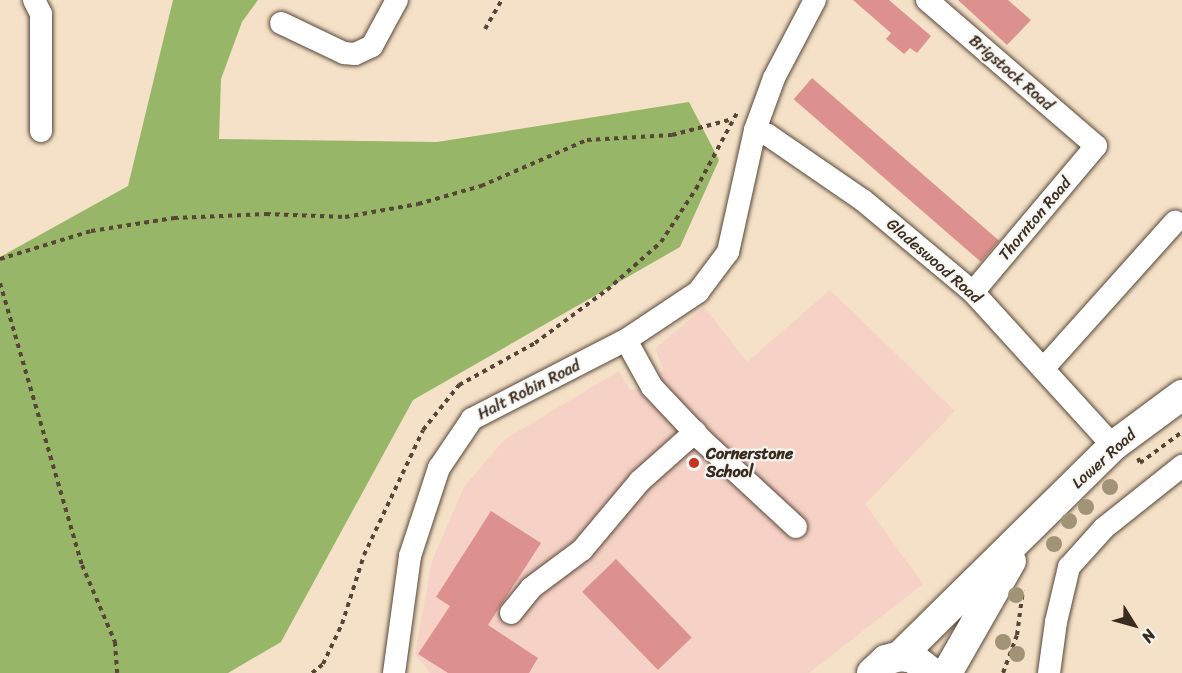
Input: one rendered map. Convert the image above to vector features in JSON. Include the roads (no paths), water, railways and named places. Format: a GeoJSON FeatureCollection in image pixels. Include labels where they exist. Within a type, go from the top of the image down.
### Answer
{"type":"FeatureCollection","features":[{"type":"Feature","properties":{"kind":"main road","name":"Lower Road"},"geometry":{"type":"LineString","coordinates":[[872,673],[886,660],[900,656],[1113,446],[1182,395]]}},
{"type":"Feature","properties":{"kind":"main road","name":"Lower Road"},"geometry":{"type":"LineString","coordinates":[[947,673],[1031,528]]}},
{"type":"Feature","properties":{"kind":"main road"},"geometry":{"type":"LineString","coordinates":[[900,656],[913,658],[932,673]]}},
{"type":"Feature","properties":{"kind":"street"},"geometry":{"type":"LineString","coordinates":[[34,0],[41,14],[41,131]]}},
{"type":"Feature","properties":{"kind":"street"},"geometry":{"type":"LineString","coordinates":[[281,23],[344,53],[355,54],[372,46],[397,0]]}},
{"type":"Feature","properties":{"kind":"street","name":"Halt Robin Road"},"geometry":{"type":"LineString","coordinates":[[395,669],[410,556],[438,468],[471,419],[626,340],[698,292],[728,252],[755,130],[774,78],[815,0]]}},
{"type":"Feature","properties":{"kind":"street","name":"Brigstock Road"},"geometry":{"type":"LineString","coordinates":[[927,0],[1096,146]]}},
{"type":"Feature","properties":{"kind":"street","name":"Gladeswood Road"},"geometry":{"type":"LineString","coordinates":[[755,130],[768,135],[864,201],[973,292],[1113,446]]}},
{"type":"Feature","properties":{"kind":"street","name":"Thornton Road"},"geometry":{"type":"LineString","coordinates":[[973,292],[1096,146]]}},
{"type":"Feature","properties":{"kind":"street"},"geometry":{"type":"LineString","coordinates":[[1043,369],[1175,222]]}},
{"type":"Feature","properties":{"kind":"street"},"geometry":{"type":"LineString","coordinates":[[626,340],[652,387],[695,432],[796,527]]}},
{"type":"Feature","properties":{"kind":"street"},"geometry":{"type":"LineString","coordinates":[[511,613],[531,588],[582,550],[640,481],[695,432]]}},
{"type":"Feature","properties":{"kind":"street"},"geometry":{"type":"LineString","coordinates":[[1049,673],[1069,567],[1104,528],[1182,466]]}},
{"type":"Feature","properties":{"kind":"place","name":"Cornerstone School"},"geometry":{"type":"Point","coordinates":[694,463]}}]}
